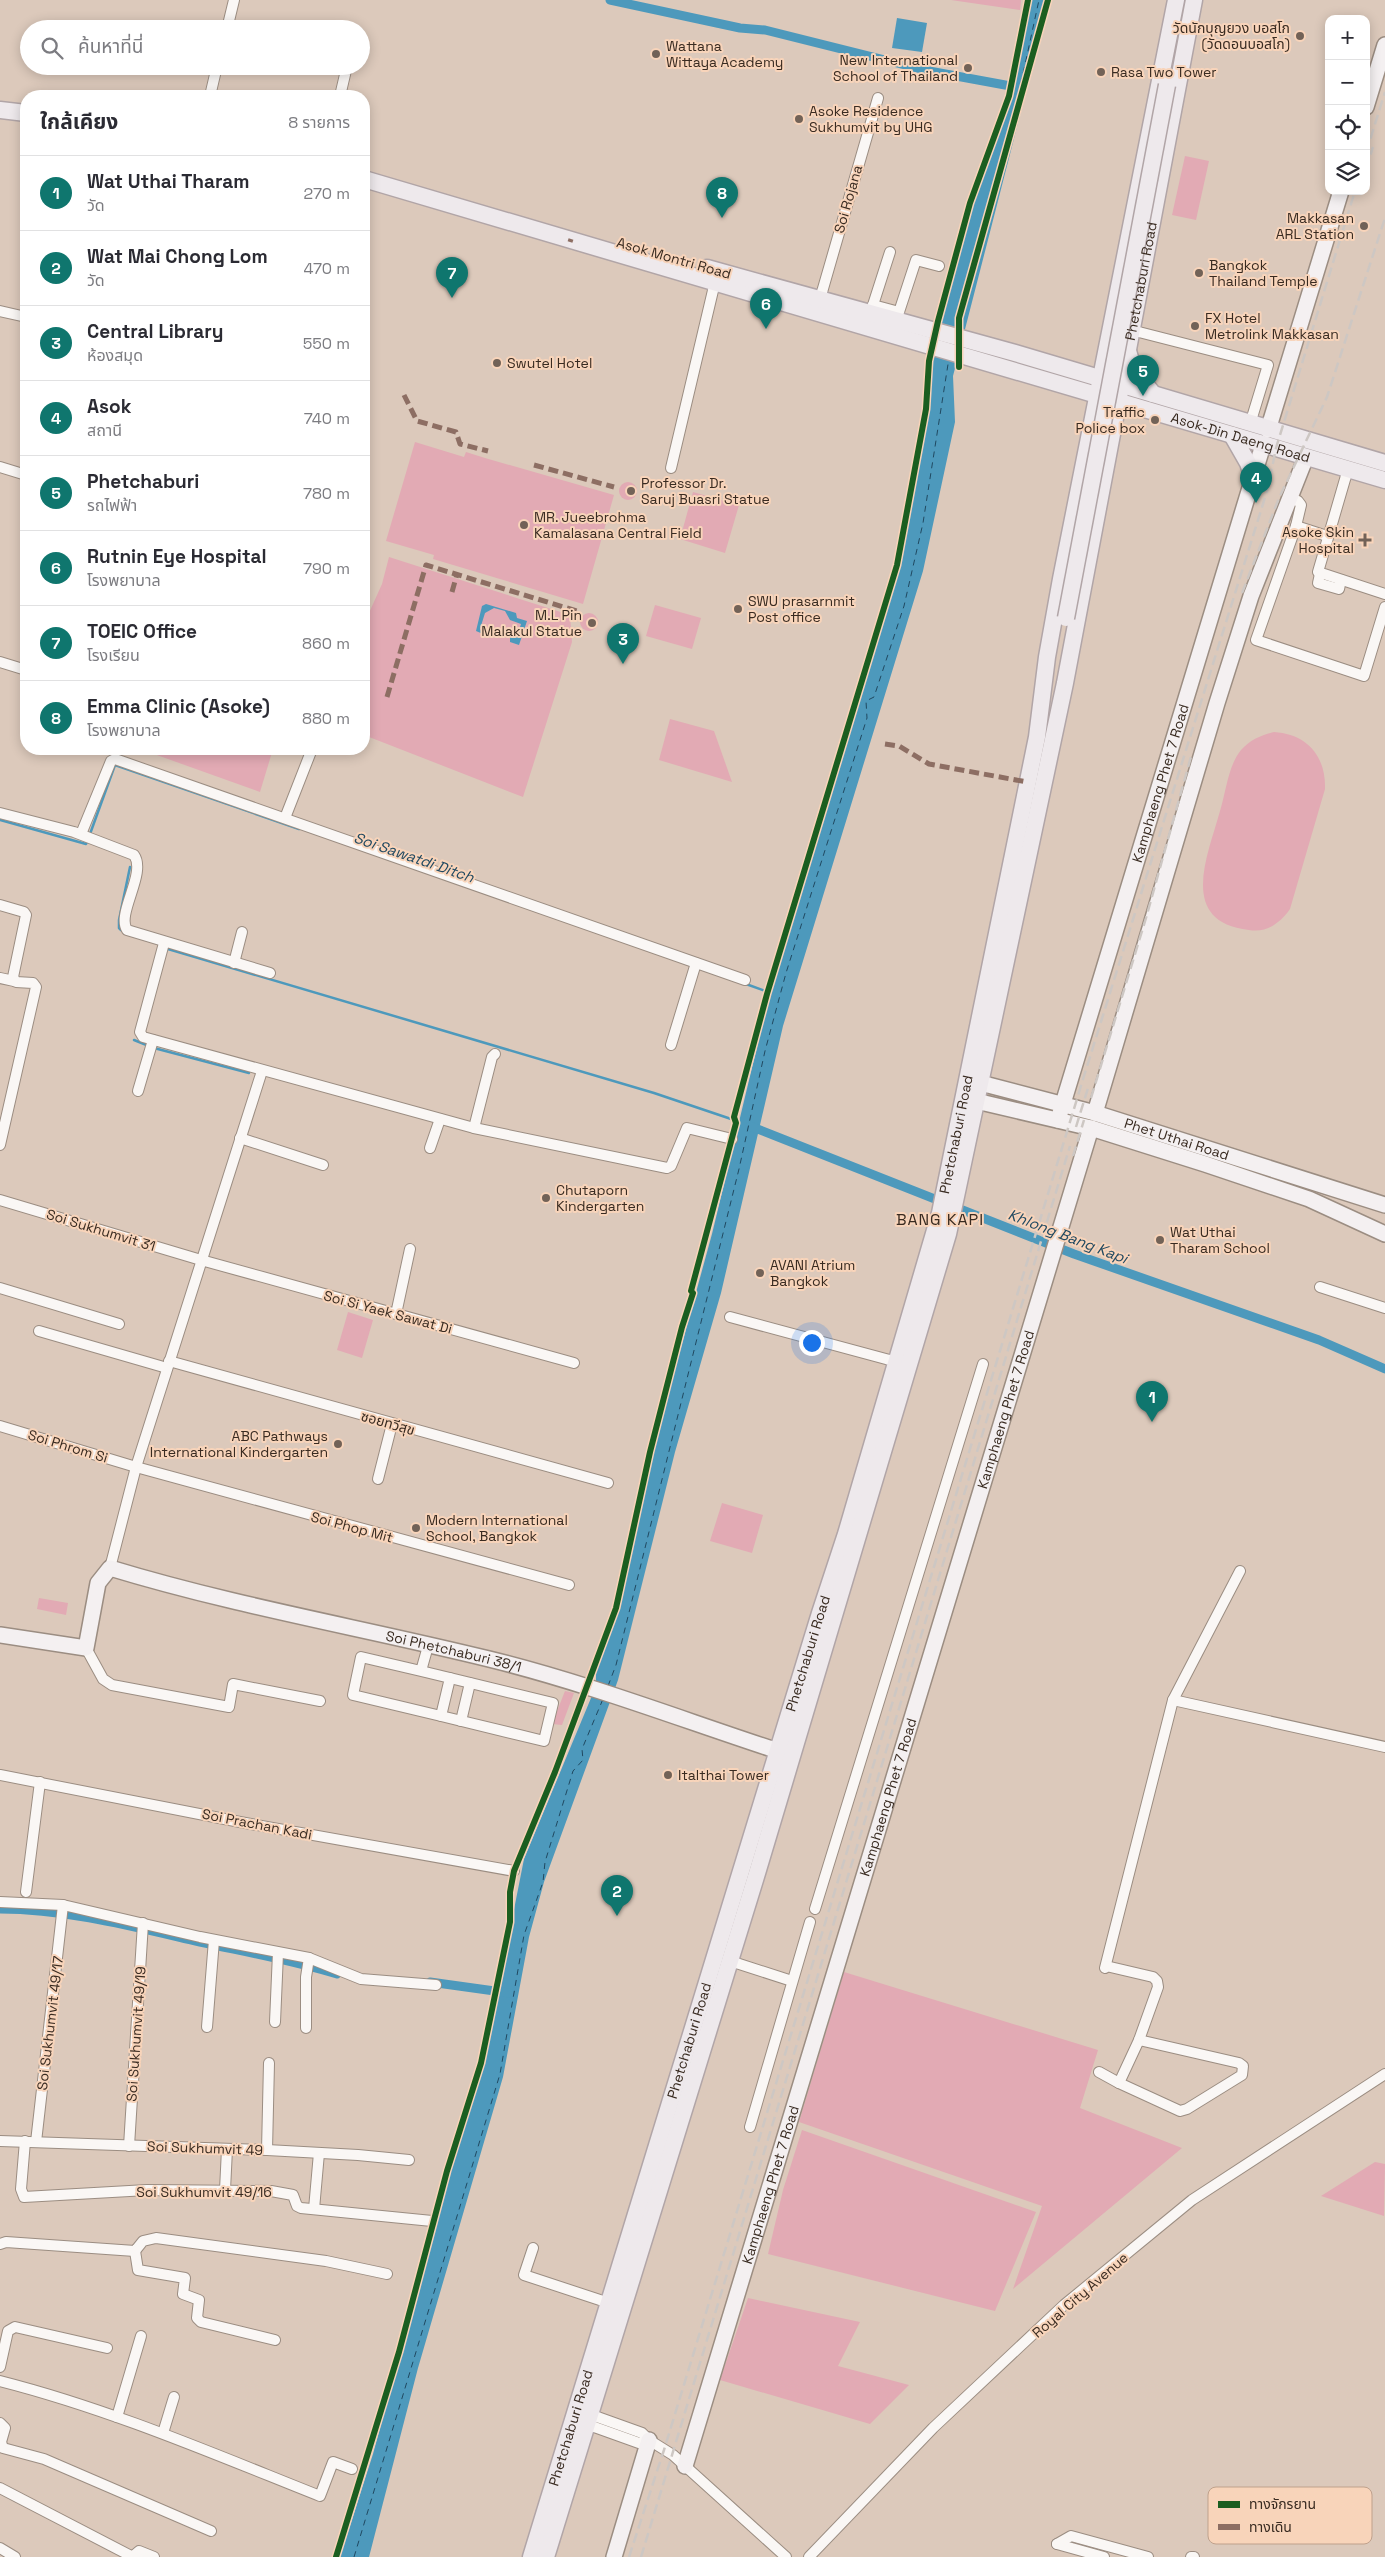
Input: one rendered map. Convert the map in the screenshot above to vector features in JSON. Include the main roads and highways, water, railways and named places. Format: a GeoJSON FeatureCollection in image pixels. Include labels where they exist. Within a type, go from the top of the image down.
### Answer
{"type":"FeatureCollection","features":[{"type":"Feature","properties":{"kind":"main road","name":"Phetchaburi Road"},"geometry":{"type":"LineString","coordinates":[[1045,738],[1047,657],[1091,424],[1176,0]]}},
{"type":"Feature","properties":{"kind":"main road","name":"Phetchaburi Road"},"geometry":{"type":"LineString","coordinates":[[880,1444],[897,1362],[948,1208],[1056,683],[1066,618],[1167,85],[1185,0]]}},
{"type":"Feature","properties":{"kind":"main road","name":"Phetchaburi Road"},"geometry":{"type":"LineString","coordinates":[[1045,738],[1100,493],[1194,0]]}},
{"type":"Feature","properties":{"kind":"main road"},"geometry":{"type":"LineString","coordinates":[[0,110],[20,112]]}},
{"type":"Feature","properties":{"kind":"main road"},"geometry":{"type":"LineString","coordinates":[[0,118],[20,121]]}},
{"type":"Feature","properties":{"kind":"main road","name":"Asok Montri Road"},"geometry":{"type":"LineString","coordinates":[[370,172],[820,299],[1099,387]]}},
{"type":"Feature","properties":{"kind":"main road","name":"Asok Montri Road"},"geometry":{"type":"LineString","coordinates":[[370,181],[715,282],[877,316]]}},
{"type":"Feature","properties":{"kind":"main road"},"geometry":{"type":"LineString","coordinates":[[1119,288],[1124,299],[1136,298],[1139,294]]}},
{"type":"Feature","properties":{"kind":"main road"},"geometry":{"type":"LineString","coordinates":[[1091,424],[1080,396],[1070,378],[1097,364],[1108,344]]}},
{"type":"Feature","properties":{"kind":"main road"},"geometry":{"type":"LineString","coordinates":[[1128,349],[1133,368],[1155,395]]}},
{"type":"Feature","properties":{"kind":"main road","name":"Asok-Din Daeng Road"},"geometry":{"type":"LineString","coordinates":[[1099,387],[1119,392],[1155,395],[1250,424],[1266,437],[1306,457],[1385,480]]}},
{"type":"Feature","properties":{"kind":"main road","name":"Asok-Din Daeng Road"},"geometry":{"type":"LineString","coordinates":[[1119,392],[1163,414],[1232,435],[1266,437],[1385,464]]}},
{"type":"Feature","properties":{"kind":"main road"},"geometry":{"type":"LineString","coordinates":[[1112,428],[1119,420],[1131,414],[1148,411],[1163,414]]}},
{"type":"Feature","properties":{"kind":"main road"},"geometry":{"type":"LineString","coordinates":[[1232,435],[1248,462],[1253,478]]}},
{"type":"Feature","properties":{"kind":"main road"},"geometry":{"type":"LineString","coordinates":[[1079,490],[1089,482],[1097,486],[1100,493]]}},
{"type":"Feature","properties":{"kind":"main road","name":"Phetchaburi Road"},"geometry":{"type":"LineString","coordinates":[[546,2557],[724,1965],[784,1755],[880,1444],[948,1208],[976,1101],[973,1081]]}},
{"type":"Feature","properties":{"kind":"main road","name":"Phetchaburi Road"},"geometry":{"type":"LineString","coordinates":[[532,2557],[609,2304],[724,1965]]}},
{"type":"Feature","properties":{"kind":"water"},"geometry":{"type":"Polygon","coordinates":[[[1029,0],[1046,0],[1038,45],[953,376],[955,422],[923,571],[783,1026],[721,1293],[675,1452],[618,1680],[544,1882],[529,1937],[503,2077],[418,2368],[369,2557],[340,2557],[373,2454],[451,2166],[484,2061],[524,1859],[596,1686],[596,1671],[619,1609],[654,1446],[712,1234],[770,993],[858,701],[896,564],[925,409],[927,361],[968,203],[1011,87],[1029,0]]]}},
{"type":"Feature","properties":{"kind":"water"},"geometry":{"type":"Polygon","coordinates":[[[897,18],[927,23],[922,52],[892,48],[897,18]]]}},
{"type":"Feature","properties":{"kind":"water"},"geometry":{"type":"Polygon","coordinates":[[[486,604],[516,613],[517,618],[527,621],[519,645],[510,642],[510,632],[518,634],[521,624],[510,620],[505,611],[494,608],[485,613],[480,629],[483,634],[476,631],[482,606],[486,604]]]}},
{"type":"Feature","properties":{"kind":"waterway"},"geometry":{"type":"LineString","coordinates":[[610,0],[740,28],[765,30],[929,71],[1016,87]]}},
{"type":"Feature","properties":{"kind":"waterway","name":"Soi Sawatdi Ditch"},"geometry":{"type":"LineString","coordinates":[[90,834],[115,765],[299,829]]}},
{"type":"Feature","properties":{"kind":"waterway","name":"Soi Sawatdi Ditch"},"geometry":{"type":"LineString","coordinates":[[0,820],[86,844],[87,842]]}},
{"type":"Feature","properties":{"kind":"waterway","name":"Soi Sawatdi Ditch"},"geometry":{"type":"LineString","coordinates":[[121,930],[119,928],[119,920],[130,867]]}},
{"type":"Feature","properties":{"kind":"waterway","name":"Soi Sawatdi Ditch"},"geometry":{"type":"LineString","coordinates":[[168,949],[654,1093],[740,1122]]}},
{"type":"Feature","properties":{"kind":"waterway","name":"Soi Sawatdi Ditch"},"geometry":{"type":"LineString","coordinates":[[746,984],[771,993]]}},
{"type":"Feature","properties":{"kind":"waterway","name":"Soi Sawatdi Ditch"},"geometry":{"type":"LineString","coordinates":[[134,1040],[149,1046]]}},
{"type":"Feature","properties":{"kind":"waterway","name":"Soi Sawatdi Ditch"},"geometry":{"type":"LineString","coordinates":[[154,1048],[249,1073]]}},
{"type":"Feature","properties":{"kind":"waterway","name":"Khlong Bang Kapi"},"geometry":{"type":"LineString","coordinates":[[750,1126],[1074,1254],[1319,1340],[1385,1369]]}},
{"type":"Feature","properties":{"kind":"waterway"},"geometry":{"type":"LineString","coordinates":[[0,1909],[76,1915],[286,1960],[337,1974]]}},
{"type":"Feature","properties":{"kind":"waterway"},"geometry":{"type":"LineString","coordinates":[[430,1982],[509,1993]]}},
{"type":"Feature","properties":{"kind":"railway"},"geometry":{"type":"LineString","coordinates":[[1367,150],[1385,92]]}},
{"type":"Feature","properties":{"kind":"railway"},"geometry":{"type":"LineString","coordinates":[[1370,156],[1373,147]]}},
{"type":"Feature","properties":{"kind":"railway"},"geometry":{"type":"LineString","coordinates":[[629,2557],[664,2450],[1084,1076],[1268,488],[1276,448],[1354,195]]}},
{"type":"Feature","properties":{"kind":"railway"},"geometry":{"type":"LineString","coordinates":[[1242,593],[1279,498],[1327,397],[1385,218]]}},
{"type":"Feature","properties":{"kind":"railway"},"geometry":{"type":"LineString","coordinates":[[1091,1098],[1146,918],[1192,753]]}},
{"type":"Feature","properties":{"kind":"railway"},"geometry":{"type":"LineString","coordinates":[[1076,1127],[1088,1088]]}},
{"type":"Feature","properties":{"kind":"railway"},"geometry":{"type":"LineString","coordinates":[[1073,1156],[1084,1120]]}},
{"type":"Feature","properties":{"kind":"railway"},"geometry":{"type":"LineString","coordinates":[[641,2557],[1070,1146]]}},
{"type":"Feature","properties":{"kind":"place","name":"วัดนักบุญยวง บอสโก (วัดดอนบอสโก)"},"geometry":{"type":"Point","coordinates":[1300,36]}},
{"type":"Feature","properties":{"kind":"place","name":"Wattana Wittaya Academy"},"geometry":{"type":"Point","coordinates":[656,54]}},
{"type":"Feature","properties":{"kind":"place","name":"New International School of Thailand"},"geometry":{"type":"Point","coordinates":[968,68]}},
{"type":"Feature","properties":{"kind":"place","name":"Rasa Two Tower"},"geometry":{"type":"Point","coordinates":[1101,72]}},
{"type":"Feature","properties":{"kind":"place","name":"Asoke Residence Sukhumvit by UHG"},"geometry":{"type":"Point","coordinates":[799,119]}},
{"type":"Feature","properties":{"kind":"place","name":"Emma Clinic (Asoke)"},"geometry":{"type":"Point","coordinates":[722,218]}},
{"type":"Feature","properties":{"kind":"place","name":"Makkasan ARL Station"},"geometry":{"type":"Point","coordinates":[1364,226]}},
{"type":"Feature","properties":{"kind":"place","name":"Bangkok Thailand Temple"},"geometry":{"type":"Point","coordinates":[1199,273]}},
{"type":"Feature","properties":{"kind":"place","name":"TOEIC Office"},"geometry":{"type":"Point","coordinates":[452,298]}},
{"type":"Feature","properties":{"kind":"place","name":"FX Hotel Metrolink Makkasan"},"geometry":{"type":"Point","coordinates":[1195,326]}},
{"type":"Feature","properties":{"kind":"place","name":"Rutnin Eye Hospital"},"geometry":{"type":"Point","coordinates":[766,329]}},
{"type":"Feature","properties":{"kind":"place","name":"Swutel Hotel"},"geometry":{"type":"Point","coordinates":[497,363]}},
{"type":"Feature","properties":{"kind":"place","name":"Phetchaburi"},"geometry":{"type":"Point","coordinates":[1143,396]}},
{"type":"Feature","properties":{"kind":"place","name":"Traffic Police box"},"geometry":{"type":"Point","coordinates":[1155,420]}},
{"type":"Feature","properties":{"kind":"place","name":"Professor Dr. Saruj Buasri Statue"},"geometry":{"type":"Point","coordinates":[631,491]}},
{"type":"Feature","properties":{"kind":"place","name":"Asok"},"geometry":{"type":"Point","coordinates":[1256,503]}},
{"type":"Feature","properties":{"kind":"place","name":"MR. Jueebrohma Kamalasana Central Field"},"geometry":{"type":"Point","coordinates":[524,525]}},
{"type":"Feature","properties":{"kind":"place","name":"Asoke Skin Hospital"},"geometry":{"type":"Point","coordinates":[1365,540]}},
{"type":"Feature","properties":{"kind":"place","name":"SWU prasarnmit Post office"},"geometry":{"type":"Point","coordinates":[738,609]}},
{"type":"Feature","properties":{"kind":"place","name":"M.L Pin Malakul Statue"},"geometry":{"type":"Point","coordinates":[592,623]}},
{"type":"Feature","properties":{"kind":"place","name":"Central Library"},"geometry":{"type":"Point","coordinates":[623,664]}},
{"type":"Feature","properties":{"kind":"place","name":"Chutaporn Kindergarten"},"geometry":{"type":"Point","coordinates":[546,1198]}},
{"type":"Feature","properties":{"kind":"place","name":"Wat Uthai Tharam School"},"geometry":{"type":"Point","coordinates":[1160,1240]}},
{"type":"Feature","properties":{"kind":"place","name":"AVANI Atrium Bangkok"},"geometry":{"type":"Point","coordinates":[760,1273]}},
{"type":"Feature","properties":{"kind":"place","name":"Wat Uthai Tharam"},"geometry":{"type":"Point","coordinates":[1152,1422]}},
{"type":"Feature","properties":{"kind":"place","name":"ABC Pathways International Kindergarten"},"geometry":{"type":"Point","coordinates":[338,1444]}},
{"type":"Feature","properties":{"kind":"place","name":"Modern International School, Bangkok"},"geometry":{"type":"Point","coordinates":[416,1528]}},
{"type":"Feature","properties":{"kind":"place","name":"Italthai Tower"},"geometry":{"type":"Point","coordinates":[668,1775]}},
{"type":"Feature","properties":{"kind":"place","name":"Wat Mai Chong Lom"},"geometry":{"type":"Point","coordinates":[617,1916]}},
{"type":"Feature","properties":{"kind":"district","name":"BANG KAPI"},"geometry":{"type":"Point","coordinates":[940,1219]}}]}
